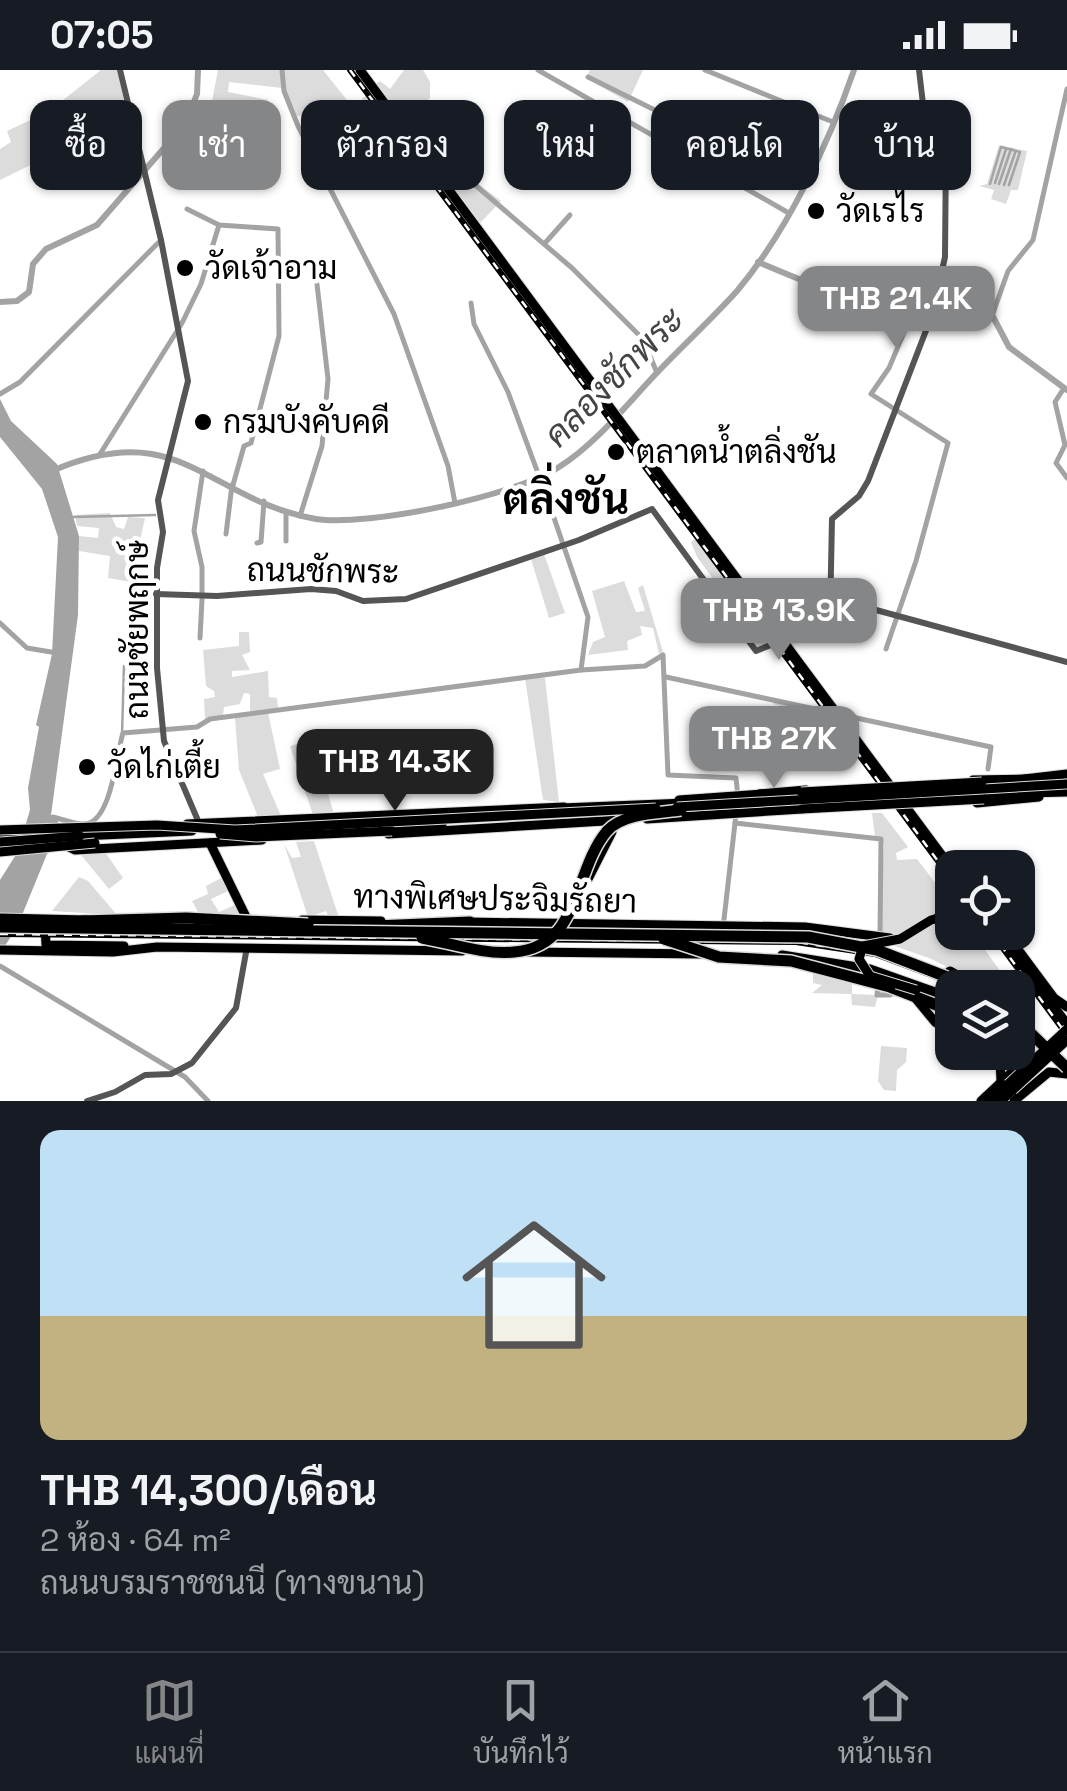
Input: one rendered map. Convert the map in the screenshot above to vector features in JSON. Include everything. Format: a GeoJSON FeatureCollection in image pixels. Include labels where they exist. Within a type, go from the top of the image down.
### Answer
{"type":"FeatureCollection","features":[{"type":"Feature","properties":{"kind":"highway"},"geometry":{"type":"LineString","coordinates":[[77,922],[277,919],[377,928],[506,952],[539,946],[562,928],[608,830],[632,818],[680,810]]}},
{"type":"Feature","properties":{"kind":"highway","name":"ทางพิเศษประจิมรัถยา"},"geometry":{"type":"LineString","coordinates":[[0,922],[833,941],[907,960],[935,973]]}},
{"type":"Feature","properties":{"kind":"highway","name":"ทางพิเศษประจิมรัถยา"},"geometry":{"type":"LineString","coordinates":[[0,922],[793,930],[894,950],[938,970]]}},
{"type":"Feature","properties":{"kind":"highway"},"geometry":{"type":"LineString","coordinates":[[377,928],[470,922]]}},
{"type":"Feature","properties":{"kind":"highway"},"geometry":{"type":"LineString","coordinates":[[635,934],[719,957],[791,961],[884,984],[935,1004]]}},
{"type":"Feature","properties":{"kind":"highway"},"geometry":{"type":"LineString","coordinates":[[1035,1033],[1067,1060]]}},
{"type":"Feature","properties":{"kind":"highway"},"geometry":{"type":"LineString","coordinates":[[1035,1037],[1067,1072]]}},
{"type":"Feature","properties":{"kind":"main road"},"geometry":{"type":"LineString","coordinates":[[360,70],[940,850]]}},
{"type":"Feature","properties":{"kind":"main road"},"geometry":{"type":"LineString","coordinates":[[840,716],[940,850]]}},
{"type":"Feature","properties":{"kind":"main road"},"geometry":{"type":"LineString","coordinates":[[874,761],[890,780],[902,784],[1044,778],[1067,786]]}},
{"type":"Feature","properties":{"kind":"main road"},"geometry":{"type":"LineString","coordinates":[[982,790],[1026,778]]}},
{"type":"Feature","properties":{"kind":"main road"},"geometry":{"type":"LineString","coordinates":[[902,784],[899,790],[913,805],[915,818]]}},
{"type":"Feature","properties":{"kind":"main road"},"geometry":{"type":"LineString","coordinates":[[0,840],[461,810],[645,803],[735,805],[750,813],[860,810],[871,801],[860,786],[759,794],[735,805],[650,819],[149,837]]}},
{"type":"Feature","properties":{"kind":"main road"},"geometry":{"type":"LineString","coordinates":[[0,840],[157,829],[208,840],[301,828],[1067,786]]}},
{"type":"Feature","properties":{"kind":"main road"},"geometry":{"type":"LineString","coordinates":[[913,805],[1042,795],[1067,786]]}},
{"type":"Feature","properties":{"kind":"main road"},"geometry":{"type":"LineString","coordinates":[[1067,786],[680,810],[301,828],[171,824],[68,828],[62,841],[75,850],[486,828],[593,820],[735,805],[802,800],[1067,786]]}},
{"type":"Feature","properties":{"kind":"main road"},"geometry":{"type":"LineString","coordinates":[[982,790],[1042,795]]}},
{"type":"Feature","properties":{"kind":"main road"},"geometry":{"type":"LineString","coordinates":[[759,794],[802,800]]}},
{"type":"Feature","properties":{"kind":"main road"},"geometry":{"type":"LineString","coordinates":[[750,813],[802,800]]}},
{"type":"Feature","properties":{"kind":"main road"},"geometry":{"type":"LineString","coordinates":[[0,840],[95,843],[564,807]]}},
{"type":"Feature","properties":{"kind":"main road"},"geometry":{"type":"LineString","coordinates":[[194,825],[461,810]]}},
{"type":"Feature","properties":{"kind":"main road"},"geometry":{"type":"LineString","coordinates":[[593,820],[606,832]]}},
{"type":"Feature","properties":{"kind":"main road"},"geometry":{"type":"LineString","coordinates":[[548,923],[568,915],[606,832],[625,820]]}},
{"type":"Feature","properties":{"kind":"main road"},"geometry":{"type":"LineString","coordinates":[[149,837],[171,824]]}},
{"type":"Feature","properties":{"kind":"main road"},"geometry":{"type":"LineString","coordinates":[[0,840],[80,836],[208,840],[486,828]]}},
{"type":"Feature","properties":{"kind":"main road"},"geometry":{"type":"LineString","coordinates":[[208,840],[247,924]]}},
{"type":"Feature","properties":{"kind":"main road"},"geometry":{"type":"LineString","coordinates":[[568,915],[583,923]]}},
{"type":"Feature","properties":{"kind":"main road"},"geometry":{"type":"LineString","coordinates":[[142,948],[50,948],[42,944],[44,920],[51,917],[134,924],[247,924]]}},
{"type":"Feature","properties":{"kind":"main road"},"geometry":{"type":"LineString","coordinates":[[935,918],[890,938],[832,930],[583,923],[44,927],[46,945],[781,955],[870,969],[884,984],[916,1000],[935,1022]]}},
{"type":"Feature","properties":{"kind":"main road"},"geometry":{"type":"LineString","coordinates":[[0,922],[96,920],[134,924]]}},
{"type":"Feature","properties":{"kind":"main road"},"geometry":{"type":"LineString","coordinates":[[931,920],[900,939],[863,946],[859,959],[870,976],[935,995]]}},
{"type":"Feature","properties":{"kind":"main road"},"geometry":{"type":"LineString","coordinates":[[0,950],[87,952],[156,946]]}},
{"type":"Feature","properties":{"kind":"main road"},"geometry":{"type":"LineString","coordinates":[[1014,950],[1065,1024]]}},
{"type":"Feature","properties":{"kind":"main road"},"geometry":{"type":"LineString","coordinates":[[1015,950],[1065,1024]]}},
{"type":"Feature","properties":{"kind":"main road"},"geometry":{"type":"LineString","coordinates":[[1016,950],[1064,1006]]}},
{"type":"Feature","properties":{"kind":"main road"},"geometry":{"type":"LineString","coordinates":[[781,955],[935,995]]}},
{"type":"Feature","properties":{"kind":"main road"},"geometry":{"type":"LineString","coordinates":[[1044,989],[1064,1006]]}},
{"type":"Feature","properties":{"kind":"main road"},"geometry":{"type":"LineString","coordinates":[[1001,1101],[1065,1024]]}},
{"type":"Feature","properties":{"kind":"main road"},"geometry":{"type":"LineString","coordinates":[[991,1101],[1067,1042]]}},
{"type":"Feature","properties":{"kind":"main road"},"geometry":{"type":"LineString","coordinates":[[1035,1048],[1067,1072]]}},
{"type":"Feature","properties":{"kind":"main road"},"geometry":{"type":"LineString","coordinates":[[1035,1061],[1041,1062],[1045,1070],[1040,1078]]}},
{"type":"Feature","properties":{"kind":"main road"},"geometry":{"type":"LineString","coordinates":[[981,1101],[1054,1071],[1067,1072]]}},
{"type":"Feature","properties":{"kind":"street","name":"ถนนชัยพฤกษ์"},"geometry":{"type":"LineString","coordinates":[[120,70],[178,325],[188,389],[161,484],[157,514],[163,532],[156,594],[162,729],[194,825]]}},
{"type":"Feature","properties":{"kind":"street"},"geometry":{"type":"LineString","coordinates":[[830,618],[832,520],[862,492],[934,308],[940,280],[948,225],[947,156],[923,104],[920,70]]}},
{"type":"Feature","properties":{"kind":"street","name":"ถนนชักพระ"},"geometry":{"type":"LineString","coordinates":[[156,594],[217,596],[311,588],[363,600],[406,599],[563,545],[652,509],[754,649],[764,651],[784,641]]}},
{"type":"Feature","properties":{"kind":"street"},"geometry":{"type":"LineString","coordinates":[[784,641],[830,618],[866,607],[1067,662]]}},
{"type":"Feature","properties":{"kind":"street"},"geometry":{"type":"LineString","coordinates":[[92,1100],[142,1076],[175,1072],[235,1011],[246,947]]}},
{"type":"Feature","properties":{"kind":"shaded area"},"geometry":{"type":"Polygon","coordinates":[[[101,70],[117,70],[124,100],[63,100],[101,70]]]}},
{"type":"Feature","properties":{"kind":"shaded area"},"geometry":{"type":"Polygon","coordinates":[[[218,70],[323,70],[347,100],[301,100],[301,115],[292,117],[282,88],[229,82],[228,92],[268,100],[212,100],[218,70]]]}},
{"type":"Feature","properties":{"kind":"shaded area"},"geometry":{"type":"Polygon","coordinates":[[[404,70],[423,70],[430,82],[430,98],[388,100],[376,84],[380,81],[390,89],[404,70]]]}},
{"type":"Feature","properties":{"kind":"shaded area"},"geometry":{"type":"Polygon","coordinates":[[[590,70],[643,70],[629,100],[586,78],[590,70]]]}},
{"type":"Feature","properties":{"kind":"shaded area"},"geometry":{"type":"Polygon","coordinates":[[[30,120],[30,165],[0,180],[0,149],[11,142],[7,131],[30,120]]]}},
{"type":"Feature","properties":{"kind":"shaded area"},"geometry":{"type":"Polygon","coordinates":[[[999,145],[1027,151],[1018,190],[1011,190],[1006,204],[991,199],[994,190],[979,186],[987,184],[999,145]]]}},
{"type":"Feature","properties":{"kind":"shaded area"},"geometry":{"type":"Polygon","coordinates":[[[484,188],[501,201],[480,223],[455,190],[484,188]]]}},
{"type":"Feature","properties":{"kind":"shaded area"},"geometry":{"type":"Polygon","coordinates":[[[0,399],[11,421],[57,464],[79,536],[78,615],[51,815],[59,817],[53,851],[47,854],[18,925],[0,954],[0,880],[17,853],[30,810],[28,788],[39,727],[36,725],[52,654],[58,537],[42,489],[0,437],[0,399]]]}},
{"type":"Feature","properties":{"kind":"shaded area"},"geometry":{"type":"Polygon","coordinates":[[[110,513],[116,527],[124,529],[128,517],[145,518],[131,582],[108,578],[110,556],[79,551],[79,536],[98,538],[99,528],[77,526],[75,515],[110,513]]]}},
{"type":"Feature","properties":{"kind":"shaded area"},"geometry":{"type":"Polygon","coordinates":[[[695,539],[775,644],[759,650],[750,640],[754,634],[697,557],[691,542],[695,539]]]}},
{"type":"Feature","properties":{"kind":"shaded area"},"geometry":{"type":"Polygon","coordinates":[[[544,554],[565,613],[549,618],[531,559],[544,554]]]}},
{"type":"Feature","properties":{"kind":"shaded area"},"geometry":{"type":"Polygon","coordinates":[[[624,581],[636,612],[645,611],[638,588],[643,585],[663,652],[659,654],[653,628],[640,626],[642,635],[627,641],[628,650],[588,655],[593,642],[605,637],[592,591],[624,581]]]}},
{"type":"Feature","properties":{"kind":"shaded area"},"geometry":{"type":"Polygon","coordinates":[[[239,632],[249,632],[250,652],[242,655],[250,670],[232,671],[232,677],[268,671],[269,697],[277,698],[278,708],[250,712],[250,694],[244,693],[240,704],[224,707],[223,716],[205,720],[204,699],[215,697],[214,691],[206,686],[203,650],[239,646],[239,632]]]}},
{"type":"Feature","properties":{"kind":"shaded area"},"geometry":{"type":"Polygon","coordinates":[[[525,678],[545,678],[559,802],[543,800],[525,678]]]}},
{"type":"Feature","properties":{"kind":"shaded area"},"geometry":{"type":"Polygon","coordinates":[[[774,698],[811,710],[824,726],[787,741],[781,739],[785,707],[773,704],[774,698]]]}},
{"type":"Feature","properties":{"kind":"shaded area"},"geometry":{"type":"Polygon","coordinates":[[[268,712],[280,769],[263,774],[281,816],[258,817],[239,770],[235,718],[268,712]]]}},
{"type":"Feature","properties":{"kind":"shaded area"},"geometry":{"type":"Polygon","coordinates":[[[312,740],[334,814],[313,815],[290,746],[312,740]]]}},
{"type":"Feature","properties":{"kind":"shaded area"},"geometry":{"type":"Polygon","coordinates":[[[872,813],[882,813],[908,847],[896,853],[897,860],[917,859],[935,883],[935,950],[985,950],[1000,970],[954,970],[877,940],[884,844],[875,837],[872,813]]]}},
{"type":"Feature","properties":{"kind":"shaded area"},"geometry":{"type":"Polygon","coordinates":[[[314,841],[339,918],[329,917],[326,911],[308,917],[284,844],[292,858],[301,857],[296,842],[314,841]]]}},
{"type":"Feature","properties":{"kind":"shaded area"},"geometry":{"type":"Polygon","coordinates":[[[105,852],[123,878],[109,889],[81,855],[105,852]]]}},
{"type":"Feature","properties":{"kind":"shaded area"},"geometry":{"type":"Polygon","coordinates":[[[79,877],[88,881],[117,915],[52,911],[79,877]]]}},
{"type":"Feature","properties":{"kind":"shaded area"},"geometry":{"type":"Polygon","coordinates":[[[223,877],[230,890],[211,899],[219,912],[237,904],[245,921],[203,921],[192,901],[208,894],[206,886],[223,877]]]}},
{"type":"Feature","properties":{"kind":"shaded area"},"geometry":{"type":"Polygon","coordinates":[[[810,958],[853,966],[890,984],[885,993],[906,998],[878,995],[875,1007],[852,1005],[851,994],[812,993],[822,985],[813,983],[813,971],[852,983],[852,994],[875,995],[875,986],[810,958]]]}},
{"type":"Feature","properties":{"kind":"shaded area"},"geometry":{"type":"Polygon","coordinates":[[[881,1046],[907,1048],[906,1062],[897,1070],[896,1091],[884,1090],[878,1081],[881,1046]]]}},
{"type":"Feature","properties":{"kind":"waterway"},"geometry":{"type":"LineString","coordinates":[[0,302],[17,301],[29,292],[33,264],[46,249],[97,225],[185,124],[197,94],[198,70]]}},
{"type":"Feature","properties":{"kind":"waterway"},"geometry":{"type":"LineString","coordinates":[[282,70],[284,91],[298,126],[394,314],[448,466],[455,503]]}},
{"type":"Feature","properties":{"kind":"waterway"},"geometry":{"type":"LineString","coordinates":[[538,70],[787,212]]}},
{"type":"Feature","properties":{"kind":"waterway"},"geometry":{"type":"LineString","coordinates":[[705,70],[833,122]]}},
{"type":"Feature","properties":{"kind":"waterway","name":"คลองชักพระ"},"geometry":{"type":"LineString","coordinates":[[52,471],[96,456],[132,452],[163,457],[279,509],[316,519],[340,520],[440,507],[538,478],[572,458],[596,437],[756,267],[805,186],[854,70]]}},
{"type":"Feature","properties":{"kind":"waterway"},"geometry":{"type":"LineString","coordinates":[[588,77],[651,108]]}},
{"type":"Feature","properties":{"kind":"waterway"},"geometry":{"type":"LineString","coordinates":[[992,316],[1008,271],[1033,240],[1067,89]]}},
{"type":"Feature","properties":{"kind":"waterway"},"geometry":{"type":"LineString","coordinates":[[990,184],[1001,147],[1020,152],[1009,185]]}},
{"type":"Feature","properties":{"kind":"waterway"},"geometry":{"type":"LineString","coordinates":[[995,183],[1006,149]]}},
{"type":"Feature","properties":{"kind":"waterway"},"geometry":{"type":"LineString","coordinates":[[999,184],[1011,149]]}},
{"type":"Feature","properties":{"kind":"waterway"},"geometry":{"type":"LineString","coordinates":[[1004,185],[1015,153]]}},
{"type":"Feature","properties":{"kind":"waterway"},"geometry":{"type":"LineString","coordinates":[[481,190],[572,268],[643,339],[657,373]]}},
{"type":"Feature","properties":{"kind":"waterway"},"geometry":{"type":"LineString","coordinates":[[187,209],[219,225],[278,229],[279,336],[251,443],[244,446],[233,485]]}},
{"type":"Feature","properties":{"kind":"waterway"},"geometry":{"type":"LineString","coordinates":[[545,243],[570,215]]}},
{"type":"Feature","properties":{"kind":"waterway"},"geometry":{"type":"LineString","coordinates":[[100,454],[182,323],[201,284],[219,225]]}},
{"type":"Feature","properties":{"kind":"waterway"},"geometry":{"type":"LineString","coordinates":[[0,394],[20,382],[158,243]]}},
{"type":"Feature","properties":{"kind":"waterway"},"geometry":{"type":"LineString","coordinates":[[758,262],[806,282],[884,287],[973,300],[990,311],[1009,347],[1067,390]]}},
{"type":"Feature","properties":{"kind":"waterway"},"geometry":{"type":"LineString","coordinates":[[300,516],[322,446],[328,379],[315,267]]}},
{"type":"Feature","properties":{"kind":"waterway"},"geometry":{"type":"LineString","coordinates":[[886,649],[916,561],[948,443],[871,394],[889,368],[921,292]]}},
{"type":"Feature","properties":{"kind":"waterway"},"geometry":{"type":"LineString","coordinates":[[471,303],[474,324],[508,392],[539,476]]}},
{"type":"Feature","properties":{"kind":"waterway"},"geometry":{"type":"LineString","coordinates":[[1064,388],[1055,402],[1065,445],[1056,463],[1067,478]]}},
{"type":"Feature","properties":{"kind":"waterway"},"geometry":{"type":"LineString","coordinates":[[202,594],[202,567],[194,531],[203,471]]}},
{"type":"Feature","properties":{"kind":"waterway"},"geometry":{"type":"LineString","coordinates":[[540,477],[588,617],[581,670],[645,666],[663,655],[668,775],[736,778],[738,797]]}},
{"type":"Feature","properties":{"kind":"waterway"},"geometry":{"type":"LineString","coordinates":[[226,534],[232,485]]}},
{"type":"Feature","properties":{"kind":"waterway"},"geometry":{"type":"LineString","coordinates":[[257,543],[261,542],[264,501]]}},
{"type":"Feature","properties":{"kind":"waterway"},"geometry":{"type":"LineString","coordinates":[[286,512],[286,541]]}},
{"type":"Feature","properties":{"kind":"waterway"},"geometry":{"type":"LineString","coordinates":[[72,517],[155,515]]}},
{"type":"Feature","properties":{"kind":"waterway"},"geometry":{"type":"LineString","coordinates":[[200,638],[202,599]]}},
{"type":"Feature","properties":{"kind":"waterway"},"geometry":{"type":"LineString","coordinates":[[0,623],[27,648],[57,653]]}},
{"type":"Feature","properties":{"kind":"waterway"},"geometry":{"type":"LineString","coordinates":[[122,734],[124,666]]}},
{"type":"Feature","properties":{"kind":"waterway"},"geometry":{"type":"LineString","coordinates":[[53,817],[81,824],[94,820],[107,799],[123,733],[197,727],[210,719],[581,670]]}},
{"type":"Feature","properties":{"kind":"waterway"},"geometry":{"type":"LineString","coordinates":[[666,677],[991,747],[988,769]]}},
{"type":"Feature","properties":{"kind":"waterway"},"geometry":{"type":"LineString","coordinates":[[736,813],[735,823],[881,839],[880,935]]}},
{"type":"Feature","properties":{"kind":"waterway"},"geometry":{"type":"LineString","coordinates":[[723,928],[735,823]]}},
{"type":"Feature","properties":{"kind":"waterway"},"geometry":{"type":"LineString","coordinates":[[0,966],[185,1077],[208,1101]]}},
{"type":"Feature","properties":{"kind":"waterway"},"geometry":{"type":"LineString","coordinates":[[878,986],[877,995],[890,995]]}},
{"type":"Feature","properties":{"kind":"railway"},"geometry":{"type":"LineString","coordinates":[[350,70],[935,857]]}},
{"type":"Feature","properties":{"kind":"railway"},"geometry":{"type":"LineString","coordinates":[[0,934],[796,942],[875,954],[935,976]]}},
{"type":"Feature","properties":{"kind":"railway"},"geometry":{"type":"LineString","coordinates":[[1004,950],[1067,1035]]}},
{"type":"Feature","properties":{"kind":"railway"},"geometry":{"type":"LineString","coordinates":[[1035,1038],[1067,1063]]}},
{"type":"Feature","properties":{"kind":"place","name":"วัดเรไร"},"geometry":{"type":"Point","coordinates":[816,211]}},
{"type":"Feature","properties":{"kind":"place","name":"วัดเจ้าอาม"},"geometry":{"type":"Point","coordinates":[185,268]}},
{"type":"Feature","properties":{"kind":"place","name":"กรมบังคับคดี"},"geometry":{"type":"Point","coordinates":[203,422]}},
{"type":"Feature","properties":{"kind":"place","name":"ตลาดน้ำตลิ่งชัน"},"geometry":{"type":"Point","coordinates":[616,452]}},
{"type":"Feature","properties":{"kind":"place","name":"วัดไก่เตี้ย"},"geometry":{"type":"Point","coordinates":[87,767]}},
{"type":"Feature","properties":{"kind":"district","name":"ตลิ่งชัน"},"geometry":{"type":"Point","coordinates":[566,499]}}]}
